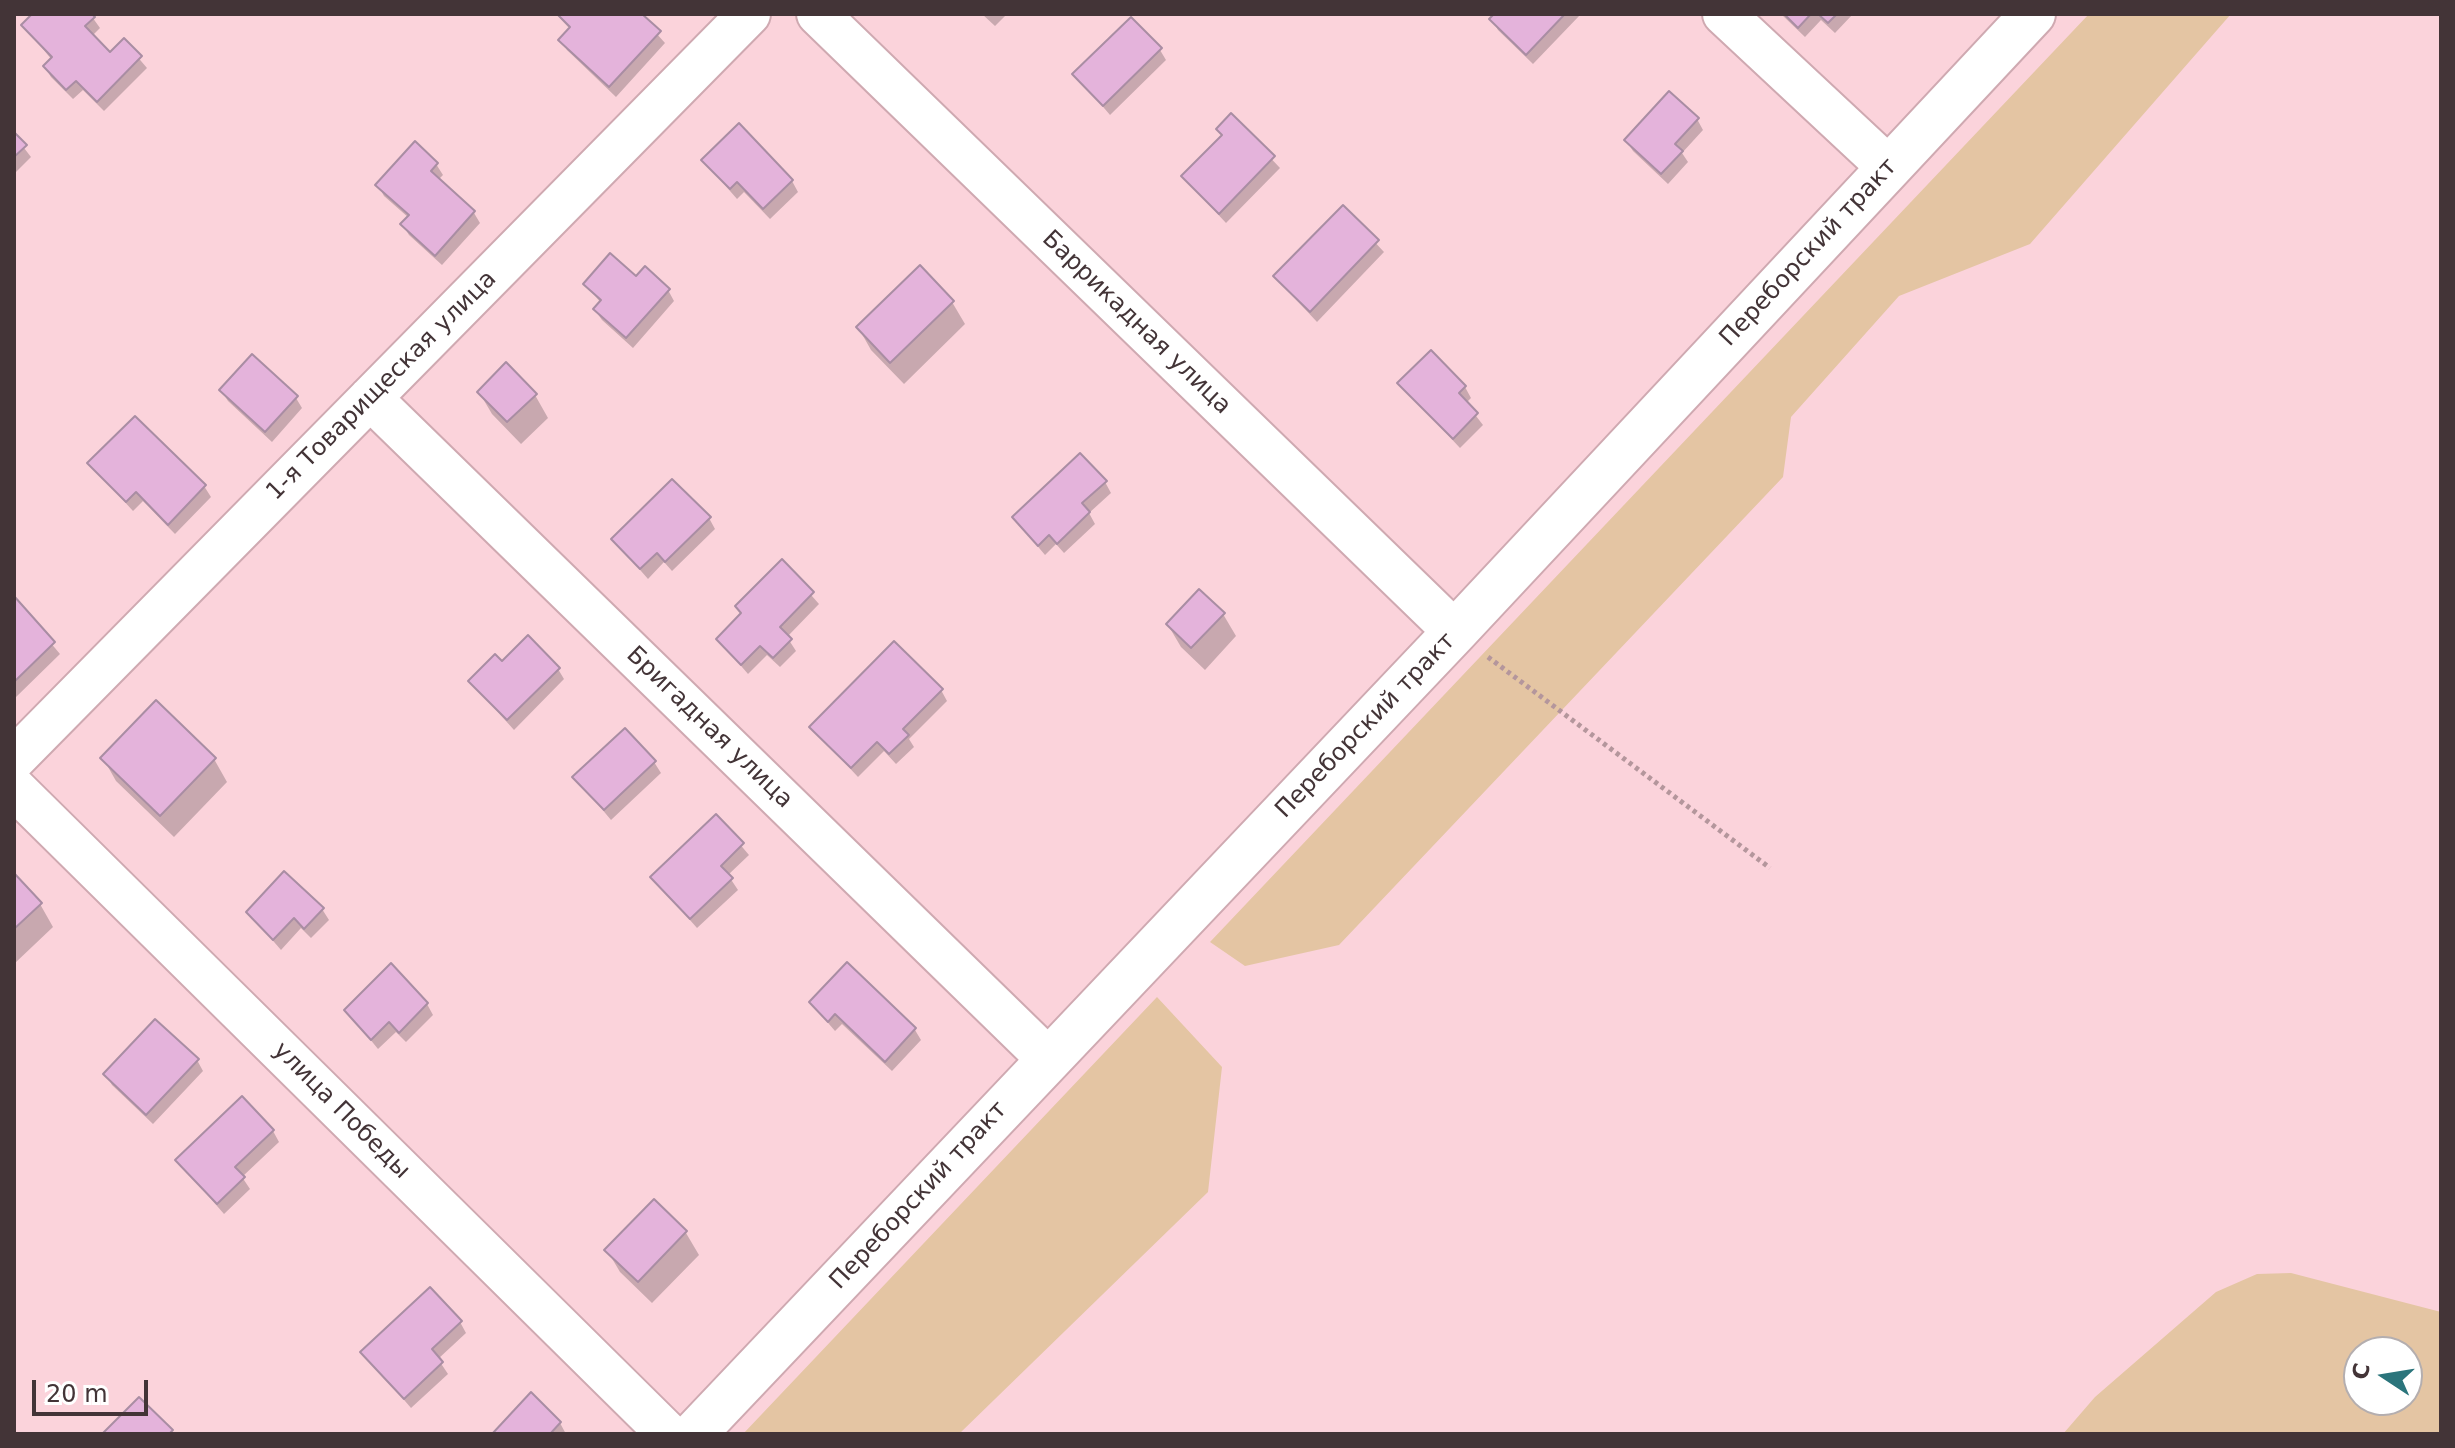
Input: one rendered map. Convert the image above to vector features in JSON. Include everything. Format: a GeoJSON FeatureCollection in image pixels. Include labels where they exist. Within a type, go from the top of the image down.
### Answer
{"type":"FeatureCollection","features":[{"type":"Feature","properties":{"kind":"main road","name":"Переборский тракт"},"geometry":{"type":"LineString","coordinates":[[694,1434],[1455,632],[2033,14]]}},
{"type":"Feature","properties":{"kind":"street","name":"1-я Товарищеская улица"},"geometry":{"type":"LineString","coordinates":[[14,759],[749,14]]}},
{"type":"Feature","properties":{"kind":"street","name":"Баррикадная улица"},"geometry":{"type":"LineString","coordinates":[[818,14],[1455,632]]}},
{"type":"Feature","properties":{"kind":"street"},"geometry":{"type":"LineString","coordinates":[[1724,14],[1888,167]]}},
{"type":"Feature","properties":{"kind":"street","name":"Бригадная улица"},"geometry":{"type":"LineString","coordinates":[[370,398],[1048,1059]]}},
{"type":"Feature","properties":{"kind":"street","name":"улица Победы"},"geometry":{"type":"LineString","coordinates":[[14,788],[668,1434]]}},
{"type":"Feature","properties":{"kind":"path"},"geometry":{"type":"LineString","coordinates":[[1455,632],[1770,868]]}},
{"type":"Feature","properties":{"kind":"shaded area"},"geometry":{"type":"Polygon","coordinates":[[[2089,14],[2231,14],[2030,244],[1899,296],[1791,417],[1783,477],[1339,945],[1245,966],[1210,942],[2089,14]]]}},
{"type":"Feature","properties":{"kind":"shaded area"},"geometry":{"type":"Polygon","coordinates":[[[1157,997],[1222,1067],[1208,1192],[959,1434],[743,1434],[1157,997]]]}},
{"type":"Feature","properties":{"kind":"shaded area"},"geometry":{"type":"Polygon","coordinates":[[[2291,1273],[2441,1312],[2441,1434],[2063,1434],[2095,1397],[2216,1292],[2257,1274],[2291,1273]]]}},
{"type":"Feature","properties":{"kind":"building"},"geometry":{"type":"Polygon","coordinates":[[[32,14],[92,14],[95,17],[85,26],[110,52],[124,38],[142,56],[97,102],[76,81],[66,90],[43,66],[52,57],[21,25],[32,14]]]}},
{"type":"Feature","properties":{"kind":"building"},"geometry":{"type":"Polygon","coordinates":[[[557,14],[642,14],[661,31],[609,87],[558,40],[570,27],[557,14]]]}},
{"type":"Feature","properties":{"kind":"building"},"geometry":{"type":"Polygon","coordinates":[[[1494,14],[1565,14],[1526,55],[1489,19],[1494,14]]]}},
{"type":"Feature","properties":{"kind":"building"},"geometry":{"type":"Polygon","coordinates":[[[1784,14],[1811,14],[1798,28],[1784,14]]]}},
{"type":"Feature","properties":{"kind":"building"},"geometry":{"type":"Polygon","coordinates":[[[1818,14],[1837,14],[1828,23],[1818,14]]]}},
{"type":"Feature","properties":{"kind":"building"},"geometry":{"type":"Polygon","coordinates":[[[1131,17],[1162,48],[1103,106],[1072,74],[1131,17]]]}},
{"type":"Feature","properties":{"kind":"building"},"geometry":{"type":"Polygon","coordinates":[[[1669,91],[1699,118],[1675,144],[1683,151],[1661,174],[1624,140],[1669,91]]]}},
{"type":"Feature","properties":{"kind":"building"},"geometry":{"type":"Polygon","coordinates":[[[1231,113],[1275,156],[1219,214],[1181,176],[1222,135],[1216,129],[1231,113]]]}},
{"type":"Feature","properties":{"kind":"building"},"geometry":{"type":"Polygon","coordinates":[[[739,123],[793,180],[763,209],[737,182],[730,189],[701,160],[739,123]]]}},
{"type":"Feature","properties":{"kind":"building"},"geometry":{"type":"Polygon","coordinates":[[[14,132],[27,145],[14,157],[14,132]]]}},
{"type":"Feature","properties":{"kind":"building"},"geometry":{"type":"Polygon","coordinates":[[[415,141],[438,163],[431,171],[475,211],[435,256],[400,224],[409,215],[375,185],[415,141]]]}},
{"type":"Feature","properties":{"kind":"building"},"geometry":{"type":"Polygon","coordinates":[[[1343,205],[1379,240],[1310,312],[1273,276],[1343,205]]]}},
{"type":"Feature","properties":{"kind":"building"},"geometry":{"type":"Polygon","coordinates":[[[610,253],[636,276],[645,266],[670,289],[626,338],[593,309],[601,300],[583,284],[610,253]]]}},
{"type":"Feature","properties":{"kind":"building"},"geometry":{"type":"Polygon","coordinates":[[[920,265],[954,301],[890,363],[856,327],[920,265]]]}},
{"type":"Feature","properties":{"kind":"building"},"geometry":{"type":"Polygon","coordinates":[[[1431,350],[1466,386],[1459,393],[1478,413],[1453,439],[1397,383],[1431,350]]]}},
{"type":"Feature","properties":{"kind":"building"},"geometry":{"type":"Polygon","coordinates":[[[252,354],[298,396],[265,432],[219,390],[252,354]]]}},
{"type":"Feature","properties":{"kind":"building"},"geometry":{"type":"Polygon","coordinates":[[[506,362],[537,394],[507,422],[477,392],[506,362]]]}},
{"type":"Feature","properties":{"kind":"building"},"geometry":{"type":"Polygon","coordinates":[[[135,416],[206,485],[168,525],[136,492],[126,502],[87,463],[135,416]]]}},
{"type":"Feature","properties":{"kind":"building"},"geometry":{"type":"Polygon","coordinates":[[[1080,453],[1107,481],[1082,503],[1090,512],[1057,544],[1049,535],[1038,546],[1012,517],[1080,453]]]}},
{"type":"Feature","properties":{"kind":"building"},"geometry":{"type":"Polygon","coordinates":[[[672,479],[711,517],[665,562],[657,553],[640,569],[611,539],[672,479]]]}},
{"type":"Feature","properties":{"kind":"building"},"geometry":{"type":"Polygon","coordinates":[[[782,559],[814,592],[780,627],[792,639],[773,658],[760,646],[741,665],[716,639],[741,613],[735,606],[782,559]]]}},
{"type":"Feature","properties":{"kind":"building"},"geometry":{"type":"Polygon","coordinates":[[[1199,589],[1225,613],[1191,648],[1166,624],[1199,589]]]}},
{"type":"Feature","properties":{"kind":"building"},"geometry":{"type":"Polygon","coordinates":[[[14,596],[55,642],[14,682],[14,596]]]}},
{"type":"Feature","properties":{"kind":"building"},"geometry":{"type":"Polygon","coordinates":[[[528,635],[560,668],[507,720],[468,681],[495,654],[502,661],[528,635]]]}},
{"type":"Feature","properties":{"kind":"building"},"geometry":{"type":"Polygon","coordinates":[[[894,641],[943,689],[903,729],[909,735],[889,754],[877,742],[851,768],[809,727],[894,641]]]}},
{"type":"Feature","properties":{"kind":"building"},"geometry":{"type":"Polygon","coordinates":[[[156,700],[216,758],[160,816],[100,758],[156,700]]]}},
{"type":"Feature","properties":{"kind":"building"},"geometry":{"type":"Polygon","coordinates":[[[625,728],[656,761],[604,810],[572,777],[625,728]]]}},
{"type":"Feature","properties":{"kind":"building"},"geometry":{"type":"Polygon","coordinates":[[[716,814],[744,843],[721,866],[733,878],[690,919],[650,877],[716,814]]]}},
{"type":"Feature","properties":{"kind":"building"},"geometry":{"type":"Polygon","coordinates":[[[284,871],[324,908],[304,929],[294,918],[273,940],[246,912],[284,871]]]}},
{"type":"Feature","properties":{"kind":"building"},"geometry":{"type":"Polygon","coordinates":[[[14,873],[42,903],[14,929],[14,873]]]}},
{"type":"Feature","properties":{"kind":"building"},"geometry":{"type":"Polygon","coordinates":[[[847,962],[916,1028],[885,1062],[835,1014],[828,1022],[809,1002],[847,962]]]}},
{"type":"Feature","properties":{"kind":"building"},"geometry":{"type":"Polygon","coordinates":[[[391,963],[428,1003],[399,1033],[389,1022],[371,1040],[344,1010],[391,963]]]}},
{"type":"Feature","properties":{"kind":"building"},"geometry":{"type":"Polygon","coordinates":[[[155,1019],[199,1059],[146,1115],[103,1074],[155,1019]]]}},
{"type":"Feature","properties":{"kind":"building"},"geometry":{"type":"Polygon","coordinates":[[[242,1096],[274,1130],[235,1167],[245,1177],[217,1204],[175,1160],[242,1096]]]}},
{"type":"Feature","properties":{"kind":"building"},"geometry":{"type":"Polygon","coordinates":[[[654,1199],[687,1231],[638,1282],[604,1250],[654,1199]]]}},
{"type":"Feature","properties":{"kind":"building"},"geometry":{"type":"Polygon","coordinates":[[[430,1287],[462,1321],[432,1349],[443,1362],[404,1399],[360,1352],[430,1287]]]}},
{"type":"Feature","properties":{"kind":"building"},"geometry":{"type":"Polygon","coordinates":[[[531,1392],[561,1422],[550,1434],[492,1434],[531,1392]]]}},
{"type":"Feature","properties":{"kind":"building"},"geometry":{"type":"Polygon","coordinates":[[[139,1397],[173,1430],[169,1434],[102,1434],[139,1397]]]}}]}
